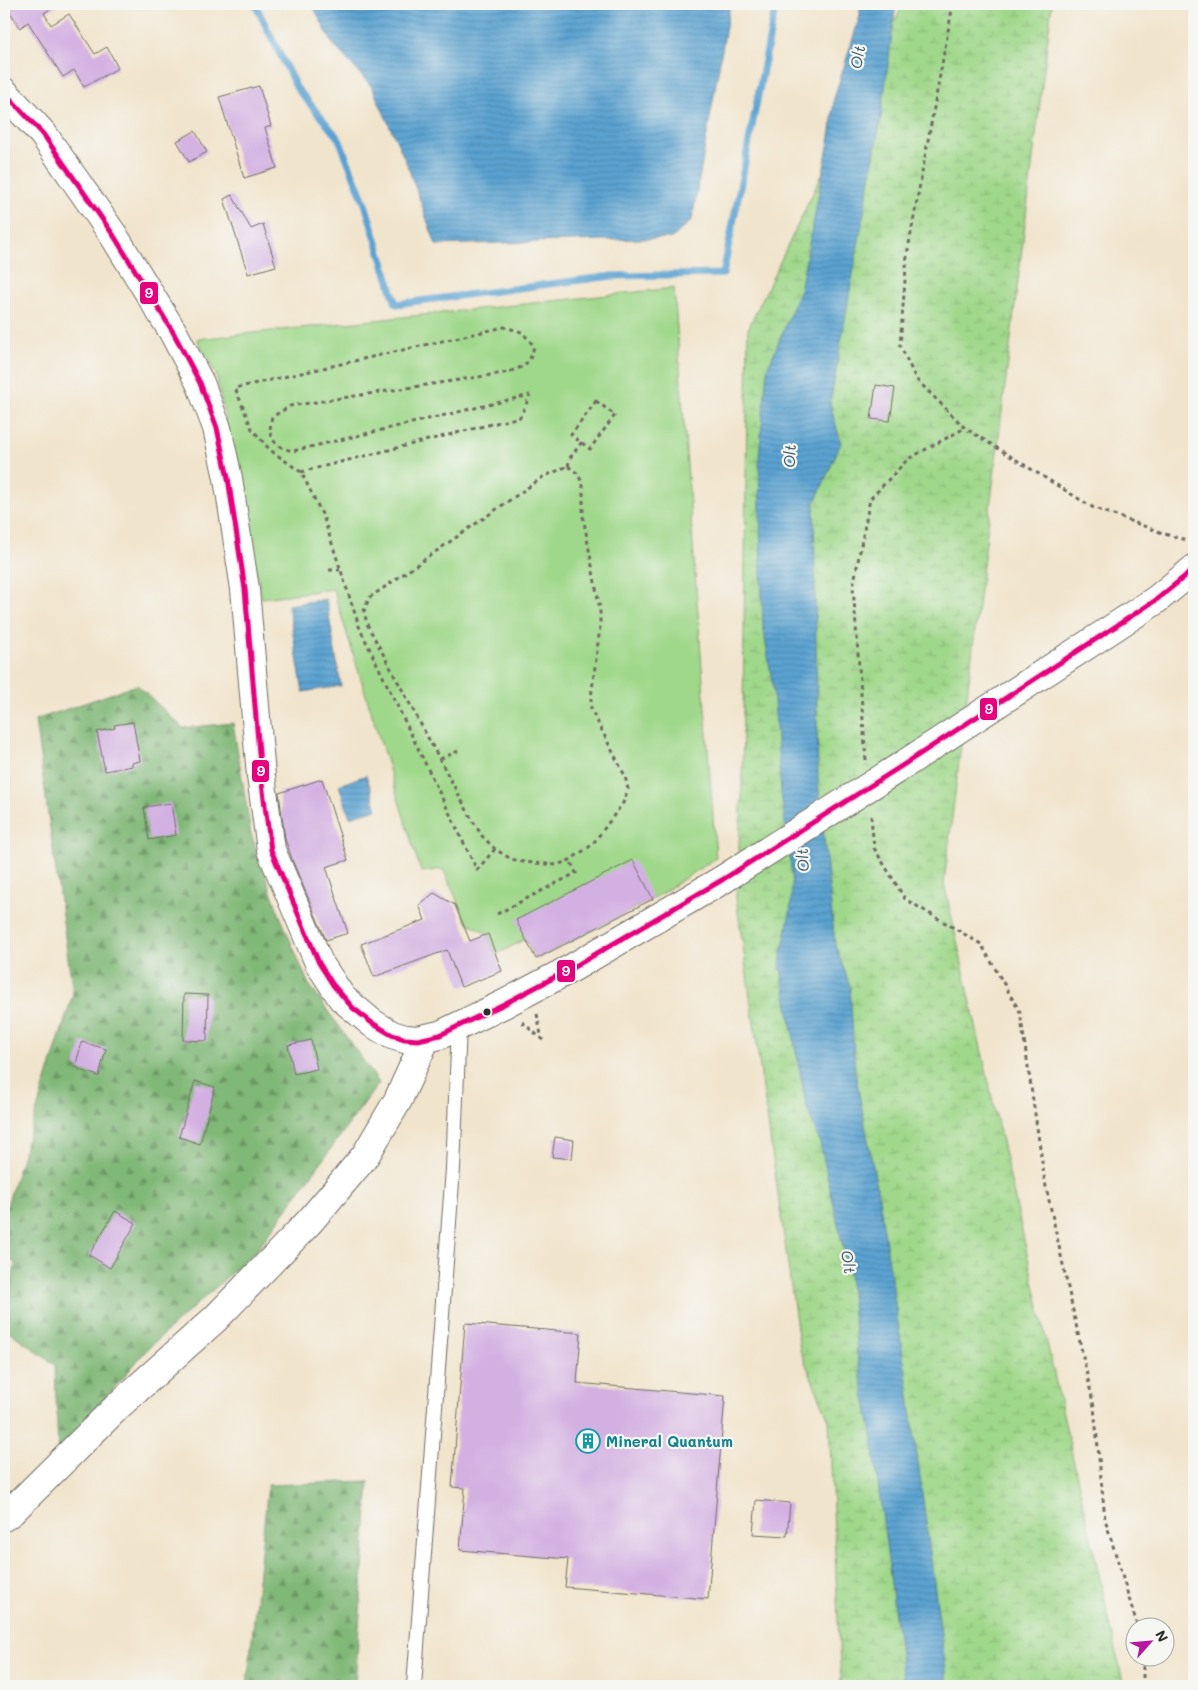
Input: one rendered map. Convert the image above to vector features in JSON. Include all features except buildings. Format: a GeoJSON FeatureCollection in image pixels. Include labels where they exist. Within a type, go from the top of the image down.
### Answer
{"type":"FeatureCollection","features":[{"type":"Feature","properties":{"kind":"street"},"geometry":{"type":"LineString","coordinates":[[4,92],[43,134],[114,236],[173,332],[200,383],[217,428],[228,478],[245,589],[261,776],[271,850],[319,963],[353,1008],[372,1023],[392,1035],[405,1039],[440,1035],[572,968],[722,880],[900,767],[1156,600],[1194,569]]}},
{"type":"Feature","properties":{"kind":"street"},"geometry":{"type":"LineString","coordinates":[[4,1517],[119,1404],[215,1319],[310,1222],[365,1156],[398,1100],[426,1038]]}},
{"type":"Feature","properties":{"kind":"lane"},"geometry":{"type":"LineString","coordinates":[[414,1686],[453,1169],[459,1026]]}},
{"type":"Feature","properties":{"kind":"path"},"geometry":{"type":"LineString","coordinates":[[953,4],[907,255],[900,345],[916,379],[965,428],[1092,507],[1168,535],[1194,542]]}},
{"type":"Feature","properties":{"kind":"path"},"geometry":{"type":"LineString","coordinates":[[301,472],[520,417],[530,395],[293,451],[282,449],[273,439],[269,428],[272,417],[280,411],[290,406],[504,373],[522,368],[532,357],[534,346],[522,332],[504,327],[235,388],[252,429],[270,450],[301,472],[323,516],[360,628],[477,870],[495,849]]}},
{"type":"Feature","properties":{"kind":"path"},"geometry":{"type":"LineString","coordinates":[[596,401],[615,416],[590,449],[581,443],[571,435],[596,401]]}},
{"type":"Feature","properties":{"kind":"path"},"geometry":{"type":"LineString","coordinates":[[867,764],[853,586],[870,499],[908,459],[965,428]]}},
{"type":"Feature","properties":{"kind":"path"},"geometry":{"type":"LineString","coordinates":[[568,466],[570,458],[584,439]]}},
{"type":"Feature","properties":{"kind":"path"},"geometry":{"type":"LineString","coordinates":[[568,466],[577,473],[583,484],[583,516],[600,610],[600,626],[590,709],[625,776],[628,789],[623,803],[592,845],[570,860],[557,866],[523,862],[511,858],[495,849],[482,836],[367,624],[364,611],[369,598],[543,477],[555,470],[568,466]]}},
{"type":"Feature","properties":{"kind":"path"},"geometry":{"type":"LineString","coordinates":[[329,570],[340,570]]}},
{"type":"Feature","properties":{"kind":"path"},"geometry":{"type":"LineString","coordinates":[[360,628],[367,624]]}},
{"type":"Feature","properties":{"kind":"path"},"geometry":{"type":"LineString","coordinates":[[440,759],[458,752]]}},
{"type":"Feature","properties":{"kind":"path"},"geometry":{"type":"LineString","coordinates":[[871,810],[874,848],[905,899],[981,944],[1020,1012],[1045,1182],[1094,1407],[1106,1519],[1135,1618]]}},
{"type":"Feature","properties":{"kind":"path"},"geometry":{"type":"LineString","coordinates":[[497,914],[576,873],[570,860]]}},
{"type":"Feature","properties":{"kind":"path"},"geometry":{"type":"LineString","coordinates":[[1143,1668],[1143,1686]]}},
{"type":"Feature","properties":{"kind":"green space"},"geometry":{"type":"Polygon","coordinates":[[[903,4],[1052,4],[944,883],[1124,1686],[841,1686],[829,1420],[800,1350],[736,897],[742,790],[748,329],[903,4]]]}},
{"type":"Feature","properties":{"kind":"green space"},"geometry":{"type":"Polygon","coordinates":[[[674,288],[716,858],[653,899],[536,959],[525,939],[496,955],[488,934],[467,922],[443,869],[421,872],[333,589],[262,598],[216,374],[197,339],[674,288]]]}},
{"type":"Feature","properties":{"kind":"green space"},"geometry":{"type":"Polygon","coordinates":[[[137,685],[183,728],[233,723],[251,834],[278,911],[308,983],[379,1083],[256,1251],[148,1348],[58,1455],[55,1365],[6,1329],[15,1262],[4,1258],[4,1215],[73,994],[35,720],[137,685]]]}},
{"type":"Feature","properties":{"kind":"green space"},"geometry":{"type":"Polygon","coordinates":[[[369,1481],[355,1686],[247,1686],[268,1485],[369,1481]]]}},
{"type":"Feature","properties":{"kind":"water"},"geometry":{"type":"Polygon","coordinates":[[[312,4],[730,4],[692,220],[672,238],[436,245],[407,164],[372,87],[332,43],[312,4]]]}},
{"type":"Feature","properties":{"kind":"water","name":"Olt"},"geometry":{"type":"Polygon","coordinates":[[[860,4],[896,4],[882,111],[830,404],[841,443],[814,505],[818,781],[835,944],[850,986],[855,1072],[879,1198],[908,1388],[948,1686],[904,1686],[872,1435],[858,1361],[849,1274],[820,1143],[806,1105],[780,964],[791,906],[792,876],[781,792],[773,688],[763,625],[759,457],[767,370],[800,290],[831,131],[834,98],[860,16],[860,4]]]}},
{"type":"Feature","properties":{"kind":"water"},"geometry":{"type":"Polygon","coordinates":[[[326,599],[341,686],[303,692],[288,605],[326,599]]]}},
{"type":"Feature","properties":{"kind":"water"},"geometry":{"type":"Polygon","coordinates":[[[366,775],[377,809],[350,817],[339,785],[366,775]]]}},
{"type":"Feature","properties":{"kind":"waterway"},"geometry":{"type":"LineString","coordinates":[[255,4],[296,87],[339,139],[365,204],[396,304],[612,276],[723,274],[776,4]]}},
{"type":"Feature","properties":{"kind":"transit line","name":"9"},"geometry":{"type":"LineString","coordinates":[[4,92],[43,134],[114,236],[173,332],[200,383],[217,428],[228,478],[245,589],[261,776],[271,850],[319,963],[333,985],[353,1008],[372,1023],[392,1035],[418,1040],[440,1035],[572,968],[722,880],[900,767],[1156,600],[1194,569]]}},
{"type":"Feature","properties":{"kind":"place","name":"Mineral Quantum"},"geometry":{"type":"Point","coordinates":[588,1441]}}]}
